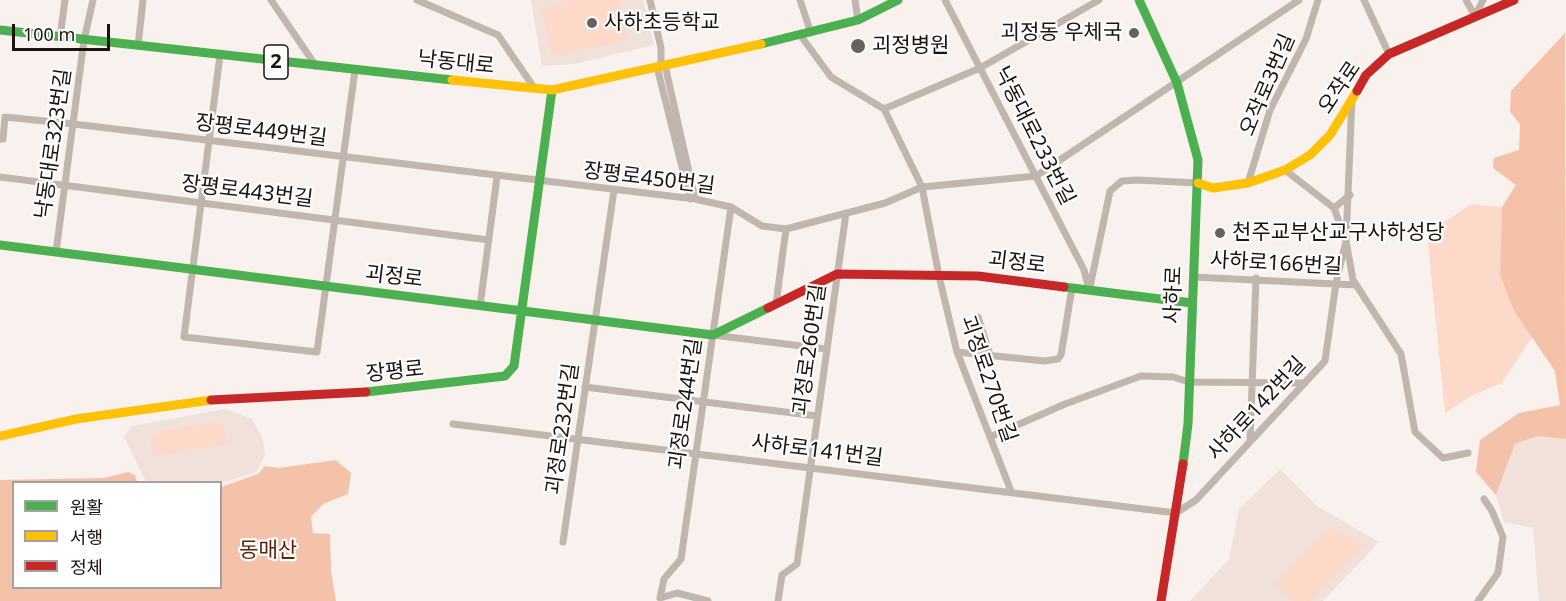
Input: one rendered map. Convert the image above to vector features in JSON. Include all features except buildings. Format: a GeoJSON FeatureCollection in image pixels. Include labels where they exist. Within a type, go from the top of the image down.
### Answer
{"type":"FeatureCollection","features":[{"type":"Feature","properties":{"kind":"main road","name":"낙동대로"},"geometry":{"type":"LineString","coordinates":[[0,30],[535,90],[552,90],[801,36],[858,20],[898,0]]}},
{"type":"Feature","properties":{"kind":"main road","name":"사하로"},"geometry":{"type":"LineString","coordinates":[[1139,0],[1176,83],[1194,141],[1198,183],[1187,434],[1161,601]]}},
{"type":"Feature","properties":{"kind":"main road","name":"오작로"},"geometry":{"type":"LineString","coordinates":[[1198,183],[1213,188],[1248,183],[1285,170],[1310,155],[1330,135],[1366,75],[1389,54],[1514,0]]}},
{"type":"Feature","properties":{"kind":"main road","name":"장평로"},"geometry":{"type":"LineString","coordinates":[[0,436],[76,419],[230,397],[362,393],[505,376],[514,366],[552,90]]}},
{"type":"Feature","properties":{"kind":"main road","name":"괴정로"},"geometry":{"type":"LineString","coordinates":[[0,245],[521,313],[713,335],[837,274],[978,276],[1192,303]]}},
{"type":"Feature","properties":{"kind":"street"},"geometry":{"type":"LineString","coordinates":[[60,38],[65,0]]}},
{"type":"Feature","properties":{"kind":"street","name":"낙동대로323번길"},"geometry":{"type":"LineString","coordinates":[[56,252],[84,40],[93,0]]}},
{"type":"Feature","properties":{"kind":"street"},"geometry":{"type":"LineString","coordinates":[[138,46],[142,0]]}},
{"type":"Feature","properties":{"kind":"street"},"geometry":{"type":"LineString","coordinates":[[262,0],[272,1],[316,66]]}},
{"type":"Feature","properties":{"kind":"street"},"geometry":{"type":"LineString","coordinates":[[417,0],[498,35],[535,90]]}},
{"type":"Feature","properties":{"kind":"street"},"geometry":{"type":"LineString","coordinates":[[650,0],[661,48],[661,66],[693,199]]}},
{"type":"Feature","properties":{"kind":"street"},"geometry":{"type":"LineString","coordinates":[[800,0],[811,33]]}},
{"type":"Feature","properties":{"kind":"street"},"geometry":{"type":"LineString","coordinates":[[855,0],[858,20]]}},
{"type":"Feature","properties":{"kind":"street","name":"낙동대로233번길"},"geometry":{"type":"LineString","coordinates":[[945,0],[1084,270],[1089,289]]}},
{"type":"Feature","properties":{"kind":"street"},"geometry":{"type":"LineString","coordinates":[[801,36],[831,77],[884,108],[980,68],[1099,0]]}},
{"type":"Feature","properties":{"kind":"street"},"geometry":{"type":"LineString","coordinates":[[1036,176],[1299,0]]}},
{"type":"Feature","properties":{"kind":"street","name":"오작로3번길"},"geometry":{"type":"LineString","coordinates":[[1248,183],[1270,110],[1306,39],[1318,0]]}},
{"type":"Feature","properties":{"kind":"street"},"geometry":{"type":"LineString","coordinates":[[1364,0],[1389,54]]}},
{"type":"Feature","properties":{"kind":"street"},"geometry":{"type":"LineString","coordinates":[[1466,0],[1475,16]]}},
{"type":"Feature","properties":{"kind":"street"},"geometry":{"type":"LineString","coordinates":[[1475,16],[1483,0]]}},
{"type":"Feature","properties":{"kind":"street"},"geometry":{"type":"LineString","coordinates":[[220,55],[184,337],[317,352],[355,70]]}},
{"type":"Feature","properties":{"kind":"street"},"geometry":{"type":"LineString","coordinates":[[1346,241],[1350,195],[1352,98]]}},
{"type":"Feature","properties":{"kind":"street","name":"괴정로270번길"},"geometry":{"type":"LineString","coordinates":[[884,108],[922,187],[939,276],[957,352],[1011,491]]}},
{"type":"Feature","properties":{"kind":"street","name":"장평로449번길"},"geometry":{"type":"LineString","coordinates":[[0,139],[3,139],[5,117],[539,182]]}},
{"type":"Feature","properties":{"kind":"street"},"geometry":{"type":"LineString","coordinates":[[1285,170],[1334,208],[1346,241],[1356,285],[1401,354],[1415,432],[1443,458],[1468,453]]}},
{"type":"Feature","properties":{"kind":"street","name":"장평로450번길"},"geometry":{"type":"LineString","coordinates":[[539,182],[693,199],[731,207],[762,226],[786,230],[885,203],[922,187],[1036,176]]}},
{"type":"Feature","properties":{"kind":"street","name":"장평로443번길"},"geometry":{"type":"LineString","coordinates":[[0,177],[489,240]]}},
{"type":"Feature","properties":{"kind":"street"},"geometry":{"type":"LineString","coordinates":[[480,306],[497,177]]}},
{"type":"Feature","properties":{"kind":"street"},"geometry":{"type":"LineString","coordinates":[[1089,289],[1110,191],[1122,181],[1198,183]]}},
{"type":"Feature","properties":{"kind":"street","name":"괴정로232번길"},"geometry":{"type":"LineString","coordinates":[[563,542],[614,190]]}},
{"type":"Feature","properties":{"kind":"street"},"geometry":{"type":"LineString","coordinates":[[1334,208],[1350,195]]}},
{"type":"Feature","properties":{"kind":"street","name":"괴정로244번길"},"geometry":{"type":"LineString","coordinates":[[708,601],[676,593],[660,598],[664,579],[681,559],[731,207]]}},
{"type":"Feature","properties":{"kind":"street"},"geometry":{"type":"LineString","coordinates":[[837,274],[846,213]]}},
{"type":"Feature","properties":{"kind":"street"},"geometry":{"type":"LineString","coordinates":[[776,304],[786,230]]}},
{"type":"Feature","properties":{"kind":"street","name":"사하로142번길"},"geometry":{"type":"LineString","coordinates":[[1176,513],[1196,500],[1325,361],[1336,283],[1346,241]]}},
{"type":"Feature","properties":{"kind":"street","name":"괴정로260번길"},"geometry":{"type":"LineString","coordinates":[[778,601],[782,575],[797,564],[837,274]]}},
{"type":"Feature","properties":{"kind":"street","name":"사하로166번길"},"geometry":{"type":"LineString","coordinates":[[1193,277],[1256,278],[1356,285]]}},
{"type":"Feature","properties":{"kind":"street"},"geometry":{"type":"LineString","coordinates":[[1250,441],[1256,278]]}},
{"type":"Feature","properties":{"kind":"street"},"geometry":{"type":"LineString","coordinates":[[957,352],[1044,361],[1058,359],[1061,355],[1072,288]]}},
{"type":"Feature","properties":{"kind":"street"},"geometry":{"type":"LineString","coordinates":[[978,317],[990,355]]}},
{"type":"Feature","properties":{"kind":"street"},"geometry":{"type":"LineString","coordinates":[[713,335],[826,349]]}},
{"type":"Feature","properties":{"kind":"street"},"geometry":{"type":"LineString","coordinates":[[990,437],[1065,404],[1141,376],[1173,377],[1189,382],[1305,383]]}},
{"type":"Feature","properties":{"kind":"street"},"geometry":{"type":"LineString","coordinates":[[585,387],[818,416]]}},
{"type":"Feature","properties":{"kind":"street","name":"사하로141번길"},"geometry":{"type":"LineString","coordinates":[[453,424],[1176,513]]}},
{"type":"Feature","properties":{"kind":"street"},"geometry":{"type":"LineString","coordinates":[[1478,601],[1498,573],[1503,537],[1484,499]]}},
{"type":"Feature","properties":{"kind":"shaded area","name":"사하초등학교"},"geometry":{"type":"Polygon","coordinates":[[[531,0],[643,0],[654,45],[574,64],[542,66],[531,0]]]}},
{"type":"Feature","properties":{"kind":"shaded area"},"geometry":{"type":"Polygon","coordinates":[[[574,0],[620,0],[628,40],[552,56],[541,7],[574,0]]]}},
{"type":"Feature","properties":{"kind":"shaded area"},"geometry":{"type":"Polygon","coordinates":[[[1471,204],[1502,207],[1500,275],[1514,311],[1532,337],[1502,383],[1473,395],[1445,413],[1427,234],[1471,204]]]}},
{"type":"Feature","properties":{"kind":"shaded area"},"geometry":{"type":"Polygon","coordinates":[[[225,409],[252,419],[263,439],[265,455],[256,472],[222,483],[146,481],[124,437],[131,426],[225,409]]]}},
{"type":"Feature","properties":{"kind":"shaded area"},"geometry":{"type":"Polygon","coordinates":[[[222,422],[228,444],[153,456],[150,438],[165,430],[222,422]]]}},
{"type":"Feature","properties":{"kind":"shaded area"},"geometry":{"type":"Polygon","coordinates":[[[1537,436],[1566,439],[1566,601],[1539,601],[1533,528],[1504,522],[1496,495],[1515,444],[1537,436]]]}},
{"type":"Feature","properties":{"kind":"shaded area"},"geometry":{"type":"Polygon","coordinates":[[[1280,469],[1317,506],[1379,542],[1323,601],[1190,601],[1229,559],[1239,509],[1280,469]]]}},
{"type":"Feature","properties":{"kind":"shaded area"},"geometry":{"type":"Polygon","coordinates":[[[1328,529],[1360,540],[1364,546],[1311,601],[1291,601],[1275,583],[1328,529]]]}},
{"type":"Feature","properties":{"kind":"green space"},"geometry":{"type":"Polygon","coordinates":[[[1565,33],[1566,439],[1537,436],[1515,444],[1496,495],[1476,472],[1480,440],[1519,413],[1560,405],[1555,371],[1514,311],[1500,275],[1502,207],[1516,185],[1493,168],[1494,158],[1519,150],[1520,124],[1510,112],[1511,91],[1565,33]]]}},
{"type":"Feature","properties":{"kind":"green space","name":"동매산"},"geometry":{"type":"Polygon","coordinates":[[[336,460],[351,473],[348,494],[323,504],[311,517],[313,533],[330,534],[331,571],[336,601],[0,601],[0,480],[104,478],[128,472],[135,475],[137,481],[12,481],[12,589],[222,589],[222,487],[258,474],[265,466],[279,468],[336,460]]]}},
{"type":"Feature","properties":{"kind":"traffic: fast"},"geometry":{"type":"LineString","coordinates":[[761,44],[858,20],[898,0]]}},
{"type":"Feature","properties":{"kind":"traffic: fast"},"geometry":{"type":"LineString","coordinates":[[1139,0],[1177,83],[1198,160],[1188,424],[1183,464]]}},
{"type":"Feature","properties":{"kind":"traffic: fast"},"geometry":{"type":"LineString","coordinates":[[0,30],[452,80]]}},
{"type":"Feature","properties":{"kind":"traffic: fast"},"geometry":{"type":"LineString","coordinates":[[366,392],[505,376],[514,366],[552,90]]}},
{"type":"Feature","properties":{"kind":"traffic: fast"},"geometry":{"type":"LineString","coordinates":[[0,245],[713,335],[768,308]]}},
{"type":"Feature","properties":{"kind":"traffic: fast"},"geometry":{"type":"LineString","coordinates":[[1064,287],[1192,303]]}},
{"type":"Feature","properties":{"kind":"traffic: slow"},"geometry":{"type":"LineString","coordinates":[[452,80],[552,90],[761,44]]}},
{"type":"Feature","properties":{"kind":"traffic: slow"},"geometry":{"type":"LineString","coordinates":[[1198,183],[1213,188],[1248,183],[1285,170],[1310,155],[1330,135],[1357,91]]}},
{"type":"Feature","properties":{"kind":"traffic: slow"},"geometry":{"type":"LineString","coordinates":[[0,436],[76,419],[211,400]]}},
{"type":"Feature","properties":{"kind":"traffic: jam"},"geometry":{"type":"LineString","coordinates":[[1357,91],[1366,75],[1389,54],[1514,0]]}},
{"type":"Feature","properties":{"kind":"traffic: jam"},"geometry":{"type":"LineString","coordinates":[[768,308],[837,274],[978,276],[1064,287]]}},
{"type":"Feature","properties":{"kind":"traffic: jam"},"geometry":{"type":"LineString","coordinates":[[211,400],[366,392]]}},
{"type":"Feature","properties":{"kind":"traffic: jam"},"geometry":{"type":"LineString","coordinates":[[1161,601],[1183,464]]}},
{"type":"Feature","properties":{"kind":"place","name":"사하초등학교"},"geometry":{"type":"Point","coordinates":[592,23]}},
{"type":"Feature","properties":{"kind":"place","name":"괴정동 우체국"},"geometry":{"type":"Point","coordinates":[1134,33]}},
{"type":"Feature","properties":{"kind":"place","name":"괴정병원"},"geometry":{"type":"Point","coordinates":[858,46]}},
{"type":"Feature","properties":{"kind":"place","name":"천주교부산교구사하성당"},"geometry":{"type":"Point","coordinates":[1220,233]}}]}
